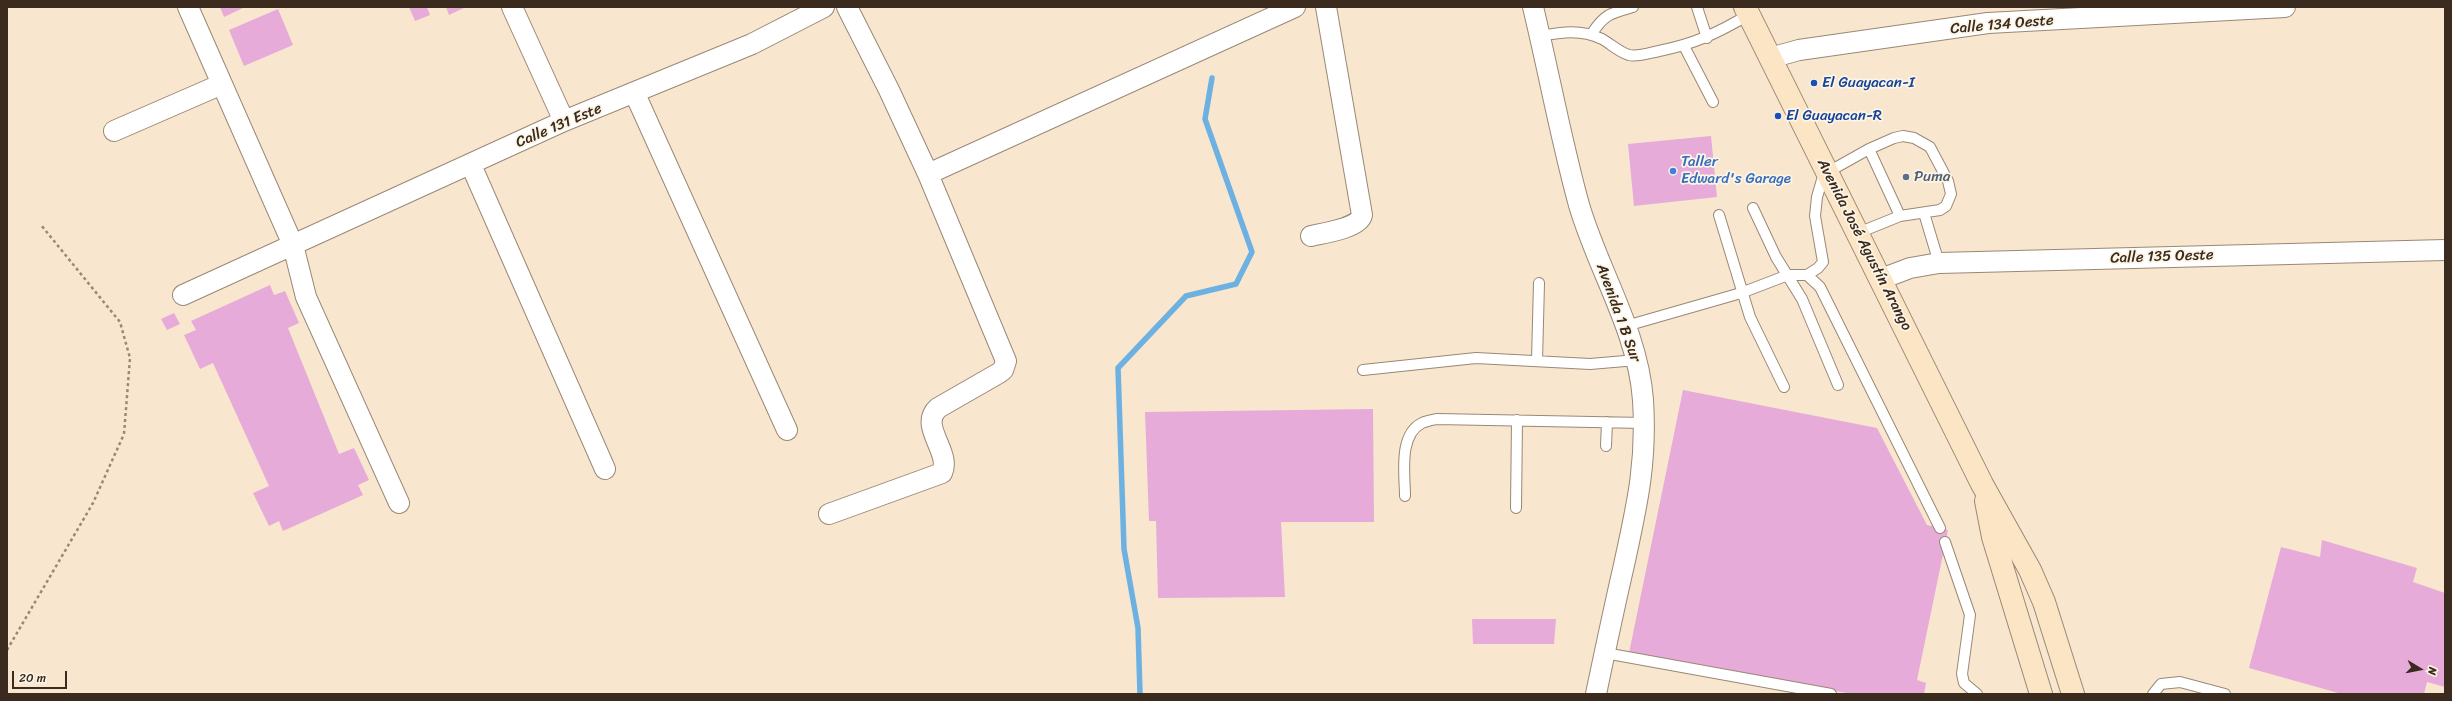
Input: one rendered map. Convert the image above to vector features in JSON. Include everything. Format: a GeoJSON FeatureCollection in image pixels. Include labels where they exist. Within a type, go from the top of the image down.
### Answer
{"type":"FeatureCollection","features":[{"type":"Feature","properties":{"kind":"main road","name":"Avenida José Agustín Arango"},"geometry":{"type":"LineString","coordinates":[[1747,11],[1982,484],[2030,570],[2044,602],[2073,694]]}},
{"type":"Feature","properties":{"kind":"main road","name":"Avenida José Agustín Arango"},"geometry":{"type":"LineString","coordinates":[[1982,484],[1993,537],[2041,694]]}},
{"type":"Feature","properties":{"kind":"street"},"geometry":{"type":"LineString","coordinates":[[188,7],[294,245],[306,297],[399,503]]}},
{"type":"Feature","properties":{"kind":"street"},"geometry":{"type":"LineString","coordinates":[[512,7],[564,121]]}},
{"type":"Feature","properties":{"kind":"street","name":"Calle 131 Este"},"geometry":{"type":"LineString","coordinates":[[183,295],[471,165],[564,121],[635,94],[752,44],[824,7]]}},
{"type":"Feature","properties":{"kind":"street"},"geometry":{"type":"LineString","coordinates":[[829,514],[942,473],[944,463],[932,426],[932,415],[938,408],[999,373],[1005,366],[1004,356],[928,174],[889,90],[847,7]]}},
{"type":"Feature","properties":{"kind":"street"},"geometry":{"type":"LineString","coordinates":[[928,174],[1295,7]]}},
{"type":"Feature","properties":{"kind":"street"},"geometry":{"type":"LineString","coordinates":[[1311,236],[1354,225],[1361,219],[1362,215],[1326,7]]}},
{"type":"Feature","properties":{"kind":"street","name":"Avenida 1 B Sur"},"geometry":{"type":"LineString","coordinates":[[1533,7],[1579,205],[1626,326],[1636,360],[1644,423],[1644,458],[1640,493],[1596,694]]}},
{"type":"Feature","properties":{"kind":"street","name":"Calle 134 Oeste"},"geometry":{"type":"LineString","coordinates":[[1770,58],[1798,50],[1987,15],[2284,7]]}},
{"type":"Feature","properties":{"kind":"street"},"geometry":{"type":"LineString","coordinates":[[114,131],[222,84]]}},
{"type":"Feature","properties":{"kind":"street"},"geometry":{"type":"LineString","coordinates":[[635,94],[787,430]]}},
{"type":"Feature","properties":{"kind":"street"},"geometry":{"type":"LineString","coordinates":[[471,165],[605,469]]}},
{"type":"Feature","properties":{"kind":"street","name":"Calle 135 Oeste"},"geometry":{"type":"LineString","coordinates":[[1881,279],[1910,268],[1939,263],[2445,250]]}},
{"type":"Feature","properties":{"kind":"lane"},"geometry":{"type":"LineString","coordinates":[[1591,35],[1599,23],[1609,14],[1633,7]]}},
{"type":"Feature","properties":{"kind":"lane"},"geometry":{"type":"LineString","coordinates":[[1697,7],[1707,38]]}},
{"type":"Feature","properties":{"kind":"lane"},"geometry":{"type":"LineString","coordinates":[[1540,36],[1565,31],[1591,35],[1630,55],[1645,54],[1684,46],[1707,38],[1747,11]]}},
{"type":"Feature","properties":{"kind":"lane"},"geometry":{"type":"LineString","coordinates":[[1684,46],[1713,102]]}},
{"type":"Feature","properties":{"kind":"lane"},"geometry":{"type":"LineString","coordinates":[[1626,326],[1741,294],[1788,276],[1807,275],[1818,268],[1823,262],[1815,216],[1817,197],[1822,180],[1828,172],[1869,148],[1904,136],[1918,139],[1930,147],[1948,181],[1951,194],[1944,208],[1924,213],[1900,216],[1858,233]]}},
{"type":"Feature","properties":{"kind":"lane"},"geometry":{"type":"LineString","coordinates":[[1869,148],[1900,216]]}},
{"type":"Feature","properties":{"kind":"lane"},"geometry":{"type":"LineString","coordinates":[[1754,208],[1776,257],[1802,299],[1838,385]]}},
{"type":"Feature","properties":{"kind":"lane"},"geometry":{"type":"LineString","coordinates":[[1924,213],[1939,263]]}},
{"type":"Feature","properties":{"kind":"lane"},"geometry":{"type":"LineString","coordinates":[[1719,215],[1741,294],[1750,317],[1784,387]]}},
{"type":"Feature","properties":{"kind":"lane"},"geometry":{"type":"LineString","coordinates":[[1807,275],[1820,287],[1940,528]]}},
{"type":"Feature","properties":{"kind":"lane"},"geometry":{"type":"LineString","coordinates":[[1537,362],[1539,283]]}},
{"type":"Feature","properties":{"kind":"lane"},"geometry":{"type":"LineString","coordinates":[[1363,370],[1476,358],[1590,364],[1636,360]]}},
{"type":"Feature","properties":{"kind":"lane"},"geometry":{"type":"LineString","coordinates":[[1405,496],[1407,444],[1412,433],[1421,423],[1437,419],[1644,423]]}},
{"type":"Feature","properties":{"kind":"lane"},"geometry":{"type":"LineString","coordinates":[[1516,508],[1517,420]]}},
{"type":"Feature","properties":{"kind":"lane"},"geometry":{"type":"LineString","coordinates":[[1606,446],[1607,422]]}},
{"type":"Feature","properties":{"kind":"lane"},"geometry":{"type":"LineString","coordinates":[[1945,542],[1970,615],[1962,674],[1964,683],[1977,694]]}},
{"type":"Feature","properties":{"kind":"lane"},"geometry":{"type":"LineString","coordinates":[[1605,653],[1831,694]]}},
{"type":"Feature","properties":{"kind":"lane"},"geometry":{"type":"LineString","coordinates":[[2153,694],[2161,684],[2180,682],[2225,694]]}},
{"type":"Feature","properties":{"kind":"path"},"geometry":{"type":"LineString","coordinates":[[7,650],[93,503],[124,434],[127,404],[130,358],[120,322],[41,225]]}},
{"type":"Feature","properties":{"kind":"building"},"geometry":{"type":"Polygon","coordinates":[[[220,7],[245,7],[224,17],[220,7]]]}},
{"type":"Feature","properties":{"kind":"building"},"geometry":{"type":"Polygon","coordinates":[[[409,7],[427,7],[430,15],[415,21],[409,7]]]}},
{"type":"Feature","properties":{"kind":"building"},"geometry":{"type":"Polygon","coordinates":[[[446,7],[466,7],[449,15],[446,7]]]}},
{"type":"Feature","properties":{"kind":"building"},"geometry":{"type":"Polygon","coordinates":[[[278,9],[293,45],[244,66],[229,30],[278,9]]]}},
{"type":"Feature","properties":{"kind":"building","name":"Taller Edward's Garage"},"geometry":{"type":"Polygon","coordinates":[[[1711,136],[1717,197],[1634,206],[1628,144],[1711,136]]]}},
{"type":"Feature","properties":{"kind":"building"},"geometry":{"type":"Polygon","coordinates":[[[270,285],[274,295],[285,291],[299,323],[288,328],[339,454],[354,448],[369,480],[358,485],[363,495],[283,531],[279,521],[269,526],[253,493],[269,486],[213,363],[200,369],[184,335],[196,330],[191,321],[270,285]]]}},
{"type":"Feature","properties":{"kind":"building"},"geometry":{"type":"Polygon","coordinates":[[[174,313],[180,324],[167,330],[161,319],[174,313]]]}},
{"type":"Feature","properties":{"kind":"building"},"geometry":{"type":"Polygon","coordinates":[[[1683,390],[1877,428],[1927,525],[1948,530],[1917,680],[1926,683],[1924,694],[1852,694],[1629,653],[1683,390]]]}},
{"type":"Feature","properties":{"kind":"building"},"geometry":{"type":"Polygon","coordinates":[[[1373,409],[1374,522],[1281,522],[1285,597],[1158,598],[1156,521],[1149,521],[1145,412],[1373,409]]]}},
{"type":"Feature","properties":{"kind":"building"},"geometry":{"type":"Polygon","coordinates":[[[2322,540],[2417,568],[2413,582],[2445,593],[2445,687],[2427,682],[2424,694],[2342,694],[2249,668],[2281,547],[2320,557],[2322,540]]]}},
{"type":"Feature","properties":{"kind":"building"},"geometry":{"type":"Polygon","coordinates":[[[1472,619],[1556,619],[1554,644],[1473,644],[1472,619]]]}},
{"type":"Feature","properties":{"kind":"waterway"},"geometry":{"type":"LineString","coordinates":[[1140,694],[1138,628],[1124,549],[1118,368],[1186,296],[1236,284],[1252,252],[1205,119],[1212,78]]}},
{"type":"Feature","properties":{"kind":"place","name":"El Guayacan-I"},"geometry":{"type":"Point","coordinates":[1814,83]}},
{"type":"Feature","properties":{"kind":"place","name":"El Guayacan-R"},"geometry":{"type":"Point","coordinates":[1778,116]}},
{"type":"Feature","properties":{"kind":"place","name":"Taller Edward's Garage"},"geometry":{"type":"Point","coordinates":[1673,171]}},
{"type":"Feature","properties":{"kind":"place","name":"Puma"},"geometry":{"type":"Point","coordinates":[1906,177]}}]}
